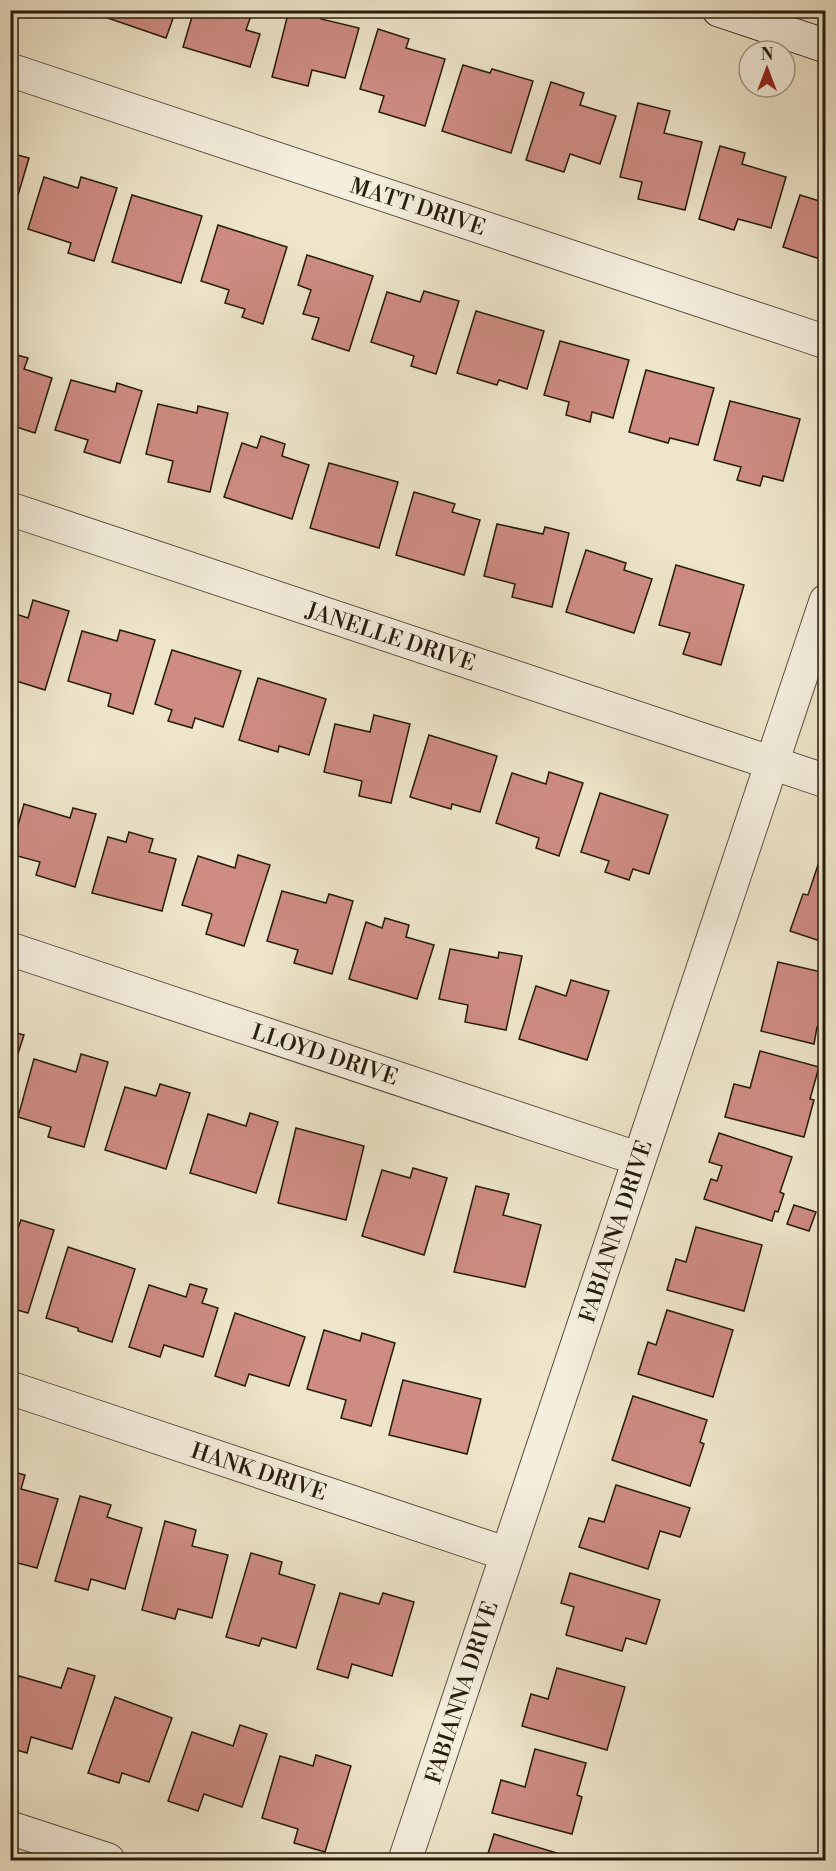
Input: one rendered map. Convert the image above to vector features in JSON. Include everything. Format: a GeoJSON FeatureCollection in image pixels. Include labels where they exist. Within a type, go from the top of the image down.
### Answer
{"type":"FeatureCollection","features":[{"type":"Feature","properties":{"kind":"street"},"geometry":{"type":"LineString","coordinates":[[719,10],[825,46]]}},
{"type":"Feature","properties":{"kind":"street","name":"MATT DRIVE"},"geometry":{"type":"LineString","coordinates":[[10,70],[825,342]]}},
{"type":"Feature","properties":{"kind":"street","name":"JANELLE DRIVE"},"geometry":{"type":"LineString","coordinates":[[10,509],[825,781]]}},
{"type":"Feature","properties":{"kind":"street","name":"FABIANNA DRIVE"},"geometry":{"type":"LineString","coordinates":[[405,1860],[825,601]]}},
{"type":"Feature","properties":{"kind":"street","name":"LLOYD DRIVE"},"geometry":{"type":"LineString","coordinates":[[10,949],[639,1159]]}},
{"type":"Feature","properties":{"kind":"street","name":"HANK DRIVE"},"geometry":{"type":"LineString","coordinates":[[10,1388],[507,1554]]}},
{"type":"Feature","properties":{"kind":"street"},"geometry":{"type":"LineString","coordinates":[[10,1828],[108,1860]]}},
{"type":"Feature","properties":{"kind":"building"},"geometry":{"type":"Polygon","coordinates":[[[101,10],[176,10],[166,38],[99,15],[101,10]]]}},
{"type":"Feature","properties":{"kind":"building"},"geometry":{"type":"Polygon","coordinates":[[[194,10],[253,10],[246,30],[260,34],[250,67],[183,47],[194,10]]]}},
{"type":"Feature","properties":{"kind":"building"},"geometry":{"type":"Polygon","coordinates":[[[289,10],[323,10],[321,19],[359,28],[345,78],[312,70],[308,86],[272,77],[289,10]]]}},
{"type":"Feature","properties":{"kind":"building"},"geometry":{"type":"Polygon","coordinates":[[[378,29],[409,39],[406,48],[445,59],[425,126],[379,112],[384,96],[360,89],[378,29]]]}},
{"type":"Feature","properties":{"kind":"building"},"geometry":{"type":"Polygon","coordinates":[[[463,65],[490,73],[492,69],[533,81],[511,153],[442,131],[463,65]]]}},
{"type":"Feature","properties":{"kind":"building"},"geometry":{"type":"Polygon","coordinates":[[[551,82],[584,93],[580,105],[616,116],[600,164],[570,154],[564,172],[526,160],[551,82]]]}},
{"type":"Feature","properties":{"kind":"building"},"geometry":{"type":"Polygon","coordinates":[[[638,103],[670,111],[664,133],[702,142],[685,210],[638,199],[642,182],[620,177],[638,103]]]}},
{"type":"Feature","properties":{"kind":"building"},"geometry":{"type":"Polygon","coordinates":[[[720,146],[745,153],[742,164],[786,177],[771,228],[738,219],[734,230],[699,219],[720,146]]]}},
{"type":"Feature","properties":{"kind":"building"},"geometry":{"type":"Polygon","coordinates":[[[10,153],[29,158],[10,222],[10,153]]]}},
{"type":"Feature","properties":{"kind":"building"},"geometry":{"type":"Polygon","coordinates":[[[44,177],[78,188],[81,177],[117,188],[94,261],[68,253],[71,243],[28,229],[44,177]]]}},
{"type":"Feature","properties":{"kind":"building"},"geometry":{"type":"Polygon","coordinates":[[[132,195],[202,216],[181,283],[112,262],[132,195]]]}},
{"type":"Feature","properties":{"kind":"building"},"geometry":{"type":"Polygon","coordinates":[[[800,195],[826,203],[826,261],[783,247],[800,195]]]}},
{"type":"Feature","properties":{"kind":"building"},"geometry":{"type":"Polygon","coordinates":[[[218,225],[287,247],[263,324],[242,317],[245,309],[225,303],[229,290],[201,281],[218,225]]]}},
{"type":"Feature","properties":{"kind":"building"},"geometry":{"type":"Polygon","coordinates":[[[307,255],[373,276],[349,351],[312,339],[319,318],[303,314],[311,290],[298,285],[307,255]]]}},
{"type":"Feature","properties":{"kind":"building"},"geometry":{"type":"Polygon","coordinates":[[[424,291],[459,301],[436,374],[411,366],[414,356],[371,342],[387,292],[420,302],[424,291]]]}},
{"type":"Feature","properties":{"kind":"building"},"geometry":{"type":"Polygon","coordinates":[[[476,311],[544,331],[527,389],[499,380],[497,385],[457,373],[476,311]]]}},
{"type":"Feature","properties":{"kind":"building"},"geometry":{"type":"Polygon","coordinates":[[[560,341],[629,360],[613,418],[592,412],[590,422],[566,415],[569,402],[544,395],[560,341]]]}},
{"type":"Feature","properties":{"kind":"building"},"geometry":{"type":"Polygon","coordinates":[[[10,353],[28,358],[24,369],[52,378],[35,433],[10,425],[10,353]]]}},
{"type":"Feature","properties":{"kind":"building"},"geometry":{"type":"Polygon","coordinates":[[[646,370],[714,388],[698,445],[670,438],[668,443],[629,432],[646,370]]]}},
{"type":"Feature","properties":{"kind":"building"},"geometry":{"type":"Polygon","coordinates":[[[71,380],[115,392],[117,383],[142,391],[120,463],[84,452],[88,440],[55,430],[71,380]]]}},
{"type":"Feature","properties":{"kind":"building"},"geometry":{"type":"Polygon","coordinates":[[[730,401],[800,419],[783,481],[763,476],[760,486],[737,480],[741,467],[714,460],[730,401]]]}},
{"type":"Feature","properties":{"kind":"building"},"geometry":{"type":"Polygon","coordinates":[[[158,404],[197,413],[198,406],[228,413],[210,492],[168,482],[173,461],[146,454],[158,404]]]}},
{"type":"Feature","properties":{"kind":"building"},"geometry":{"type":"Polygon","coordinates":[[[261,436],[285,444],[282,456],[309,465],[292,519],[224,497],[242,443],[257,448],[261,436]]]}},
{"type":"Feature","properties":{"kind":"building"},"geometry":{"type":"Polygon","coordinates":[[[329,463],[398,482],[379,548],[310,528],[329,463]]]}},
{"type":"Feature","properties":{"kind":"building"},"geometry":{"type":"Polygon","coordinates":[[[414,492],[455,504],[452,512],[480,520],[464,575],[396,555],[414,492]]]}},
{"type":"Feature","properties":{"kind":"building"},"geometry":{"type":"Polygon","coordinates":[[[497,524],[543,534],[545,527],[569,533],[552,607],[512,597],[515,584],[484,576],[497,524]]]}},
{"type":"Feature","properties":{"kind":"building"},"geometry":{"type":"Polygon","coordinates":[[[586,550],[626,563],[624,570],[652,579],[634,633],[566,612],[586,550]]]}},
{"type":"Feature","properties":{"kind":"building"},"geometry":{"type":"Polygon","coordinates":[[[676,565],[744,585],[721,665],[683,654],[690,633],[659,625],[676,565]]]}},
{"type":"Feature","properties":{"kind":"building"},"geometry":{"type":"Polygon","coordinates":[[[33,600],[69,611],[45,690],[13,680],[17,668],[10,666],[10,612],[28,618],[33,600]]]}},
{"type":"Feature","properties":{"kind":"building"},"geometry":{"type":"Polygon","coordinates":[[[120,630],[155,640],[133,714],[108,706],[111,694],[68,681],[82,631],[117,641],[120,630]]]}},
{"type":"Feature","properties":{"kind":"building"},"geometry":{"type":"Polygon","coordinates":[[[172,650],[241,671],[223,727],[195,718],[192,728],[168,721],[172,710],[155,704],[172,650]]]}},
{"type":"Feature","properties":{"kind":"building"},"geometry":{"type":"Polygon","coordinates":[[[258,678],[326,699],[309,755],[279,746],[278,752],[239,740],[258,678]]]}},
{"type":"Feature","properties":{"kind":"building"},"geometry":{"type":"Polygon","coordinates":[[[374,715],[410,724],[391,803],[359,796],[362,781],[324,772],[335,724],[370,732],[374,715]]]}},
{"type":"Feature","properties":{"kind":"building"},"geometry":{"type":"Polygon","coordinates":[[[429,735],[497,756],[480,812],[452,804],[451,809],[410,797],[429,735]]]}},
{"type":"Feature","properties":{"kind":"building"},"geometry":{"type":"Polygon","coordinates":[[[549,772],[583,783],[559,856],[536,848],[539,838],[496,823],[512,773],[546,784],[549,772]]]}},
{"type":"Feature","properties":{"kind":"building"},"geometry":{"type":"Polygon","coordinates":[[[600,793],[668,815],[649,874],[633,869],[629,880],[605,872],[609,861],[581,852],[600,793]]]}},
{"type":"Feature","properties":{"kind":"building"},"geometry":{"type":"Polygon","coordinates":[[[24,804],[70,818],[73,808],[96,814],[75,887],[36,875],[40,862],[10,854],[24,804]]]}},
{"type":"Feature","properties":{"kind":"building"},"geometry":{"type":"Polygon","coordinates":[[[129,832],[153,839],[149,852],[176,859],[162,911],[92,893],[108,837],[126,842],[129,832]]]}},
{"type":"Feature","properties":{"kind":"building"},"geometry":{"type":"Polygon","coordinates":[[[238,855],[270,865],[244,946],[206,934],[212,914],[182,905],[198,856],[235,868],[238,855]]]}},
{"type":"Feature","properties":{"kind":"building"},"geometry":{"type":"Polygon","coordinates":[[[819,862],[826,864],[826,943],[790,931],[803,894],[808,895],[819,862]]]}},
{"type":"Feature","properties":{"kind":"building"},"geometry":{"type":"Polygon","coordinates":[[[282,891],[326,903],[329,894],[353,901],[332,974],[294,963],[298,950],[267,941],[282,891]]]}},
{"type":"Feature","properties":{"kind":"building"},"geometry":{"type":"Polygon","coordinates":[[[385,918],[409,925],[406,937],[434,945],[417,999],[349,979],[366,922],[382,928],[385,918]]]}},
{"type":"Feature","properties":{"kind":"building"},"geometry":{"type":"Polygon","coordinates":[[[450,949],[498,958],[499,952],[522,956],[506,1030],[465,1022],[468,1005],[439,999],[450,949]]]}},
{"type":"Feature","properties":{"kind":"building"},"geometry":{"type":"Polygon","coordinates":[[[778,962],[826,973],[826,1028],[817,1027],[814,1044],[761,1031],[778,962]]]}},
{"type":"Feature","properties":{"kind":"building"},"geometry":{"type":"Polygon","coordinates":[[[571,980],[609,991],[587,1060],[519,1039],[536,986],[566,996],[571,980]]]}},
{"type":"Feature","properties":{"kind":"building"},"geometry":{"type":"Polygon","coordinates":[[[10,1031],[24,1035],[10,1078],[10,1031]]]}},
{"type":"Feature","properties":{"kind":"building"},"geometry":{"type":"Polygon","coordinates":[[[760,1051],[819,1067],[810,1099],[814,1100],[804,1137],[725,1117],[734,1084],[750,1088],[760,1051]]]}},
{"type":"Feature","properties":{"kind":"building"},"geometry":{"type":"Polygon","coordinates":[[[81,1054],[108,1062],[84,1147],[48,1137],[51,1127],[18,1117],[34,1059],[76,1072],[81,1054]]]}},
{"type":"Feature","properties":{"kind":"building"},"geometry":{"type":"Polygon","coordinates":[[[160,1084],[190,1093],[166,1169],[105,1150],[125,1087],[156,1096],[160,1084]]]}},
{"type":"Feature","properties":{"kind":"building"},"geometry":{"type":"Polygon","coordinates":[[[250,1113],[278,1122],[256,1193],[190,1173],[208,1114],[246,1126],[250,1113]]]}},
{"type":"Feature","properties":{"kind":"building"},"geometry":{"type":"Polygon","coordinates":[[[296,1128],[364,1146],[346,1220],[278,1203],[296,1128]]]}},
{"type":"Feature","properties":{"kind":"building"},"geometry":{"type":"Polygon","coordinates":[[[719,1133],[792,1157],[780,1192],[784,1194],[778,1212],[775,1211],[772,1221],[704,1199],[711,1179],[717,1181],[722,1166],[709,1162],[719,1133]]]}},
{"type":"Feature","properties":{"kind":"building"},"geometry":{"type":"Polygon","coordinates":[[[413,1168],[447,1178],[424,1255],[362,1236],[382,1170],[410,1178],[413,1168]]]}},
{"type":"Feature","properties":{"kind":"building"},"geometry":{"type":"Polygon","coordinates":[[[476,1186],[509,1194],[503,1215],[541,1225],[525,1287],[454,1272],[476,1186]]]}},
{"type":"Feature","properties":{"kind":"building"},"geometry":{"type":"Polygon","coordinates":[[[794,1205],[816,1212],[809,1231],[787,1224],[794,1205]]]}},
{"type":"Feature","properties":{"kind":"building"},"geometry":{"type":"Polygon","coordinates":[[[21,1220],[54,1230],[28,1313],[10,1308],[10,1225],[18,1228],[21,1220]]]}},
{"type":"Feature","properties":{"kind":"building"},"geometry":{"type":"Polygon","coordinates":[[[696,1227],[762,1245],[744,1311],[667,1290],[676,1259],[686,1262],[696,1227]]]}},
{"type":"Feature","properties":{"kind":"building"},"geometry":{"type":"Polygon","coordinates":[[[68,1247],[135,1269],[112,1342],[46,1318],[68,1247]]]}},
{"type":"Feature","properties":{"kind":"building"},"geometry":{"type":"Polygon","coordinates":[[[190,1284],[207,1289],[202,1303],[218,1308],[203,1357],[164,1345],[160,1357],[129,1347],[149,1285],[186,1297],[190,1284]]]}},
{"type":"Feature","properties":{"kind":"building"},"geometry":{"type":"Polygon","coordinates":[[[667,1310],[733,1330],[713,1397],[638,1374],[648,1342],[656,1345],[667,1310]]]}},
{"type":"Feature","properties":{"kind":"building"},"geometry":{"type":"Polygon","coordinates":[[[235,1313],[305,1337],[289,1386],[249,1374],[245,1386],[215,1376],[235,1313]]]}},
{"type":"Feature","properties":{"kind":"building"},"geometry":{"type":"Polygon","coordinates":[[[324,1330],[360,1341],[362,1333],[395,1343],[371,1426],[341,1418],[346,1400],[307,1389],[324,1330]]]}},
{"type":"Feature","properties":{"kind":"building"},"geometry":{"type":"Polygon","coordinates":[[[403,1380],[481,1399],[467,1454],[389,1435],[403,1380]]]}},
{"type":"Feature","properties":{"kind":"building"},"geometry":{"type":"Polygon","coordinates":[[[633,1396],[707,1420],[700,1442],[704,1444],[690,1486],[612,1460],[633,1396]]]}},
{"type":"Feature","properties":{"kind":"building"},"geometry":{"type":"Polygon","coordinates":[[[10,1471],[25,1475],[21,1489],[58,1499],[37,1568],[10,1561],[10,1471]]]}},
{"type":"Feature","properties":{"kind":"building"},"geometry":{"type":"Polygon","coordinates":[[[616,1485],[690,1508],[680,1537],[660,1531],[648,1569],[579,1547],[589,1518],[604,1522],[616,1485]]]}},
{"type":"Feature","properties":{"kind":"building"},"geometry":{"type":"Polygon","coordinates":[[[80,1496],[111,1505],[107,1517],[142,1528],[125,1589],[91,1579],[88,1590],[55,1581],[80,1496]]]}},
{"type":"Feature","properties":{"kind":"building"},"geometry":{"type":"Polygon","coordinates":[[[165,1521],[196,1530],[192,1546],[228,1555],[212,1618],[178,1609],[175,1619],[142,1610],[165,1521]]]}},
{"type":"Feature","properties":{"kind":"building"},"geometry":{"type":"Polygon","coordinates":[[[251,1553],[282,1562],[279,1574],[315,1585],[296,1648],[262,1638],[259,1646],[226,1637],[251,1553]]]}},
{"type":"Feature","properties":{"kind":"building"},"geometry":{"type":"Polygon","coordinates":[[[570,1573],[660,1600],[646,1644],[626,1638],[622,1651],[566,1635],[574,1607],[561,1603],[570,1573]]]}},
{"type":"Feature","properties":{"kind":"building"},"geometry":{"type":"Polygon","coordinates":[[[340,1593],[379,1604],[383,1593],[414,1602],[392,1676],[352,1664],[348,1678],[317,1669],[340,1593]]]}},
{"type":"Feature","properties":{"kind":"building"},"geometry":{"type":"Polygon","coordinates":[[[68,1668],[95,1676],[72,1749],[31,1737],[27,1753],[10,1748],[10,1703],[19,1676],[61,1688],[68,1668]]]}},
{"type":"Feature","properties":{"kind":"building"},"geometry":{"type":"Polygon","coordinates":[[[557,1668],[625,1687],[607,1750],[522,1726],[531,1694],[548,1699],[557,1668]]]}},
{"type":"Feature","properties":{"kind":"building"},"geometry":{"type":"Polygon","coordinates":[[[115,1697],[172,1718],[149,1782],[122,1773],[119,1783],[88,1773],[115,1697]]]}},
{"type":"Feature","properties":{"kind":"building"},"geometry":{"type":"Polygon","coordinates":[[[240,1725],[267,1734],[242,1807],[204,1794],[198,1811],[168,1801],[192,1732],[233,1746],[240,1725]]]}},
{"type":"Feature","properties":{"kind":"building"},"geometry":{"type":"Polygon","coordinates":[[[535,1749],[586,1763],[577,1795],[582,1797],[572,1834],[492,1813],[501,1780],[525,1787],[535,1749]]]}},
{"type":"Feature","properties":{"kind":"building"},"geometry":{"type":"Polygon","coordinates":[[[316,1755],[351,1766],[325,1852],[294,1843],[298,1829],[262,1818],[280,1756],[313,1766],[316,1755]]]}},
{"type":"Feature","properties":{"kind":"building"},"geometry":{"type":"Polygon","coordinates":[[[494,1834],[560,1854],[558,1860],[486,1860],[494,1834]]]}}]}
